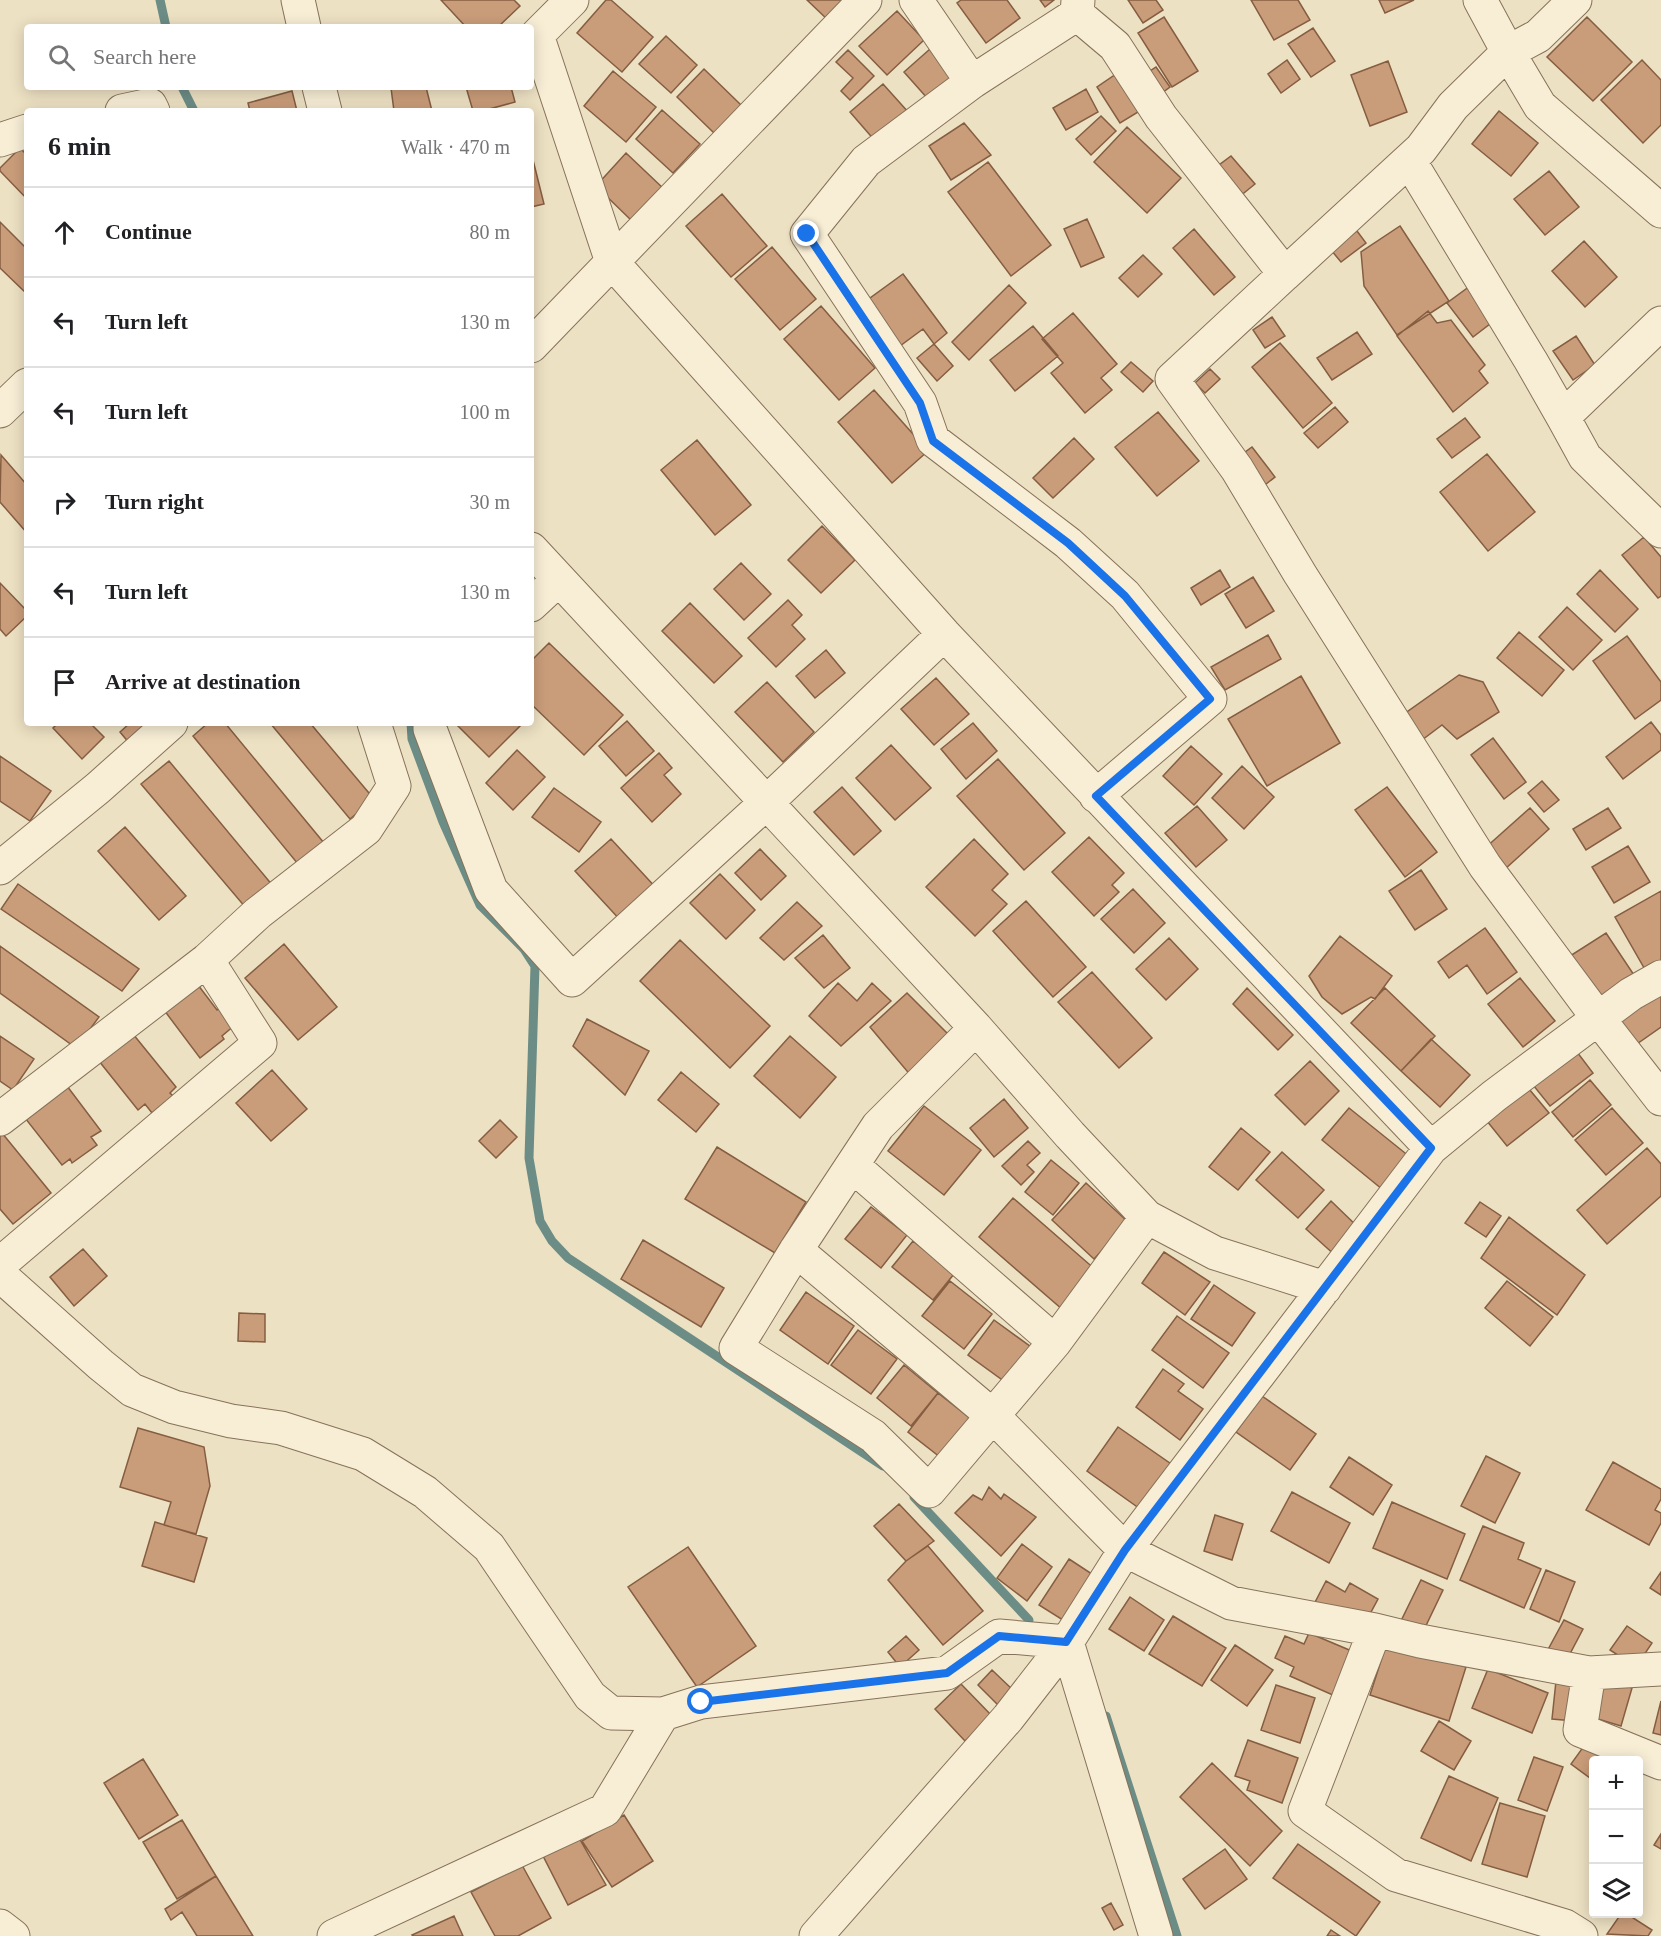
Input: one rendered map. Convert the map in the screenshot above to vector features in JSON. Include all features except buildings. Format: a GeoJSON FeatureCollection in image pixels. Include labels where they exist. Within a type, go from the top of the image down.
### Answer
{"type":"FeatureCollection","features":[{"type":"Feature","properties":{"kind":"street"},"geometry":{"type":"LineString","coordinates":[[298,0],[303,24]]}},
{"type":"Feature","properties":{"kind":"street"},"geometry":{"type":"LineString","coordinates":[[572,0],[537,35],[612,262],[945,634],[1431,1148]]}},
{"type":"Feature","properties":{"kind":"street"},"geometry":{"type":"LineString","coordinates":[[534,343],[865,0]]}},
{"type":"Feature","properties":{"kind":"street"},"geometry":{"type":"LineString","coordinates":[[916,0],[972,82]]}},
{"type":"Feature","properties":{"kind":"street"},"geometry":{"type":"LineString","coordinates":[[1480,0],[1540,106],[1661,211]]}},
{"type":"Feature","properties":{"kind":"street"},"geometry":{"type":"LineString","coordinates":[[1575,0],[1538,36],[1508,52],[1453,106],[1421,149],[1172,379],[1236,469],[1485,866],[1661,1099]]}},
{"type":"Feature","properties":{"kind":"street"},"geometry":{"type":"LineString","coordinates":[[1096,796],[1210,699],[1125,596],[1068,543],[933,441],[920,403],[807,234],[866,160],[1078,7],[1115,46],[1161,117],[1285,274]]}},
{"type":"Feature","properties":{"kind":"street"},"geometry":{"type":"LineString","coordinates":[[320,90],[324,108]]}},
{"type":"Feature","properties":{"kind":"street"},"geometry":{"type":"LineString","coordinates":[[136,108],[150,105],[152,108]]}},
{"type":"Feature","properties":{"kind":"street"},"geometry":{"type":"LineString","coordinates":[[0,140],[24,132]]}},
{"type":"Feature","properties":{"kind":"street"},"geometry":{"type":"LineString","coordinates":[[1409,160],[1532,361],[1585,457],[1661,531]]}},
{"type":"Feature","properties":{"kind":"street"},"geometry":{"type":"LineString","coordinates":[[1563,417],[1661,322]]}},
{"type":"Feature","properties":{"kind":"street"},"geometry":{"type":"LineString","coordinates":[[0,411],[24,388]]}},
{"type":"Feature","properties":{"kind":"street"},"geometry":{"type":"LineString","coordinates":[[534,552],[976,1028],[1070,1135],[1147,1217],[1215,1253],[1325,1288]]}},
{"type":"Feature","properties":{"kind":"street"},"geometry":{"type":"LineString","coordinates":[[534,602],[558,579]]}},
{"type":"Feature","properties":{"kind":"street"},"geometry":{"type":"LineString","coordinates":[[430,726],[440,759],[491,890],[572,980],[767,802],[945,634]]}},
{"type":"Feature","properties":{"kind":"street"},"geometry":{"type":"LineString","coordinates":[[0,868],[98,788],[168,726]]}},
{"type":"Feature","properties":{"kind":"street"},"geometry":{"type":"LineString","coordinates":[[0,1119],[207,960],[258,913],[366,828],[394,786],[375,726]]}},
{"type":"Feature","properties":{"kind":"street"},"geometry":{"type":"LineString","coordinates":[[0,1264],[260,1043],[207,960]]}},
{"type":"Feature","properties":{"kind":"street"},"geometry":{"type":"LineString","coordinates":[[816,1936],[1008,1718],[1066,1642],[1125,1550],[1431,1148],[1494,1096],[1631,993],[1661,977]]}},
{"type":"Feature","properties":{"kind":"street"},"geometry":{"type":"LineString","coordinates":[[976,1028],[878,1126],[796,1250],[736,1348],[873,1436],[929,1491],[1054,1342],[1147,1217]]}},
{"type":"Feature","properties":{"kind":"street"},"geometry":{"type":"LineString","coordinates":[[853,1166],[1054,1342]]}},
{"type":"Feature","properties":{"kind":"street"},"geometry":{"type":"LineString","coordinates":[[796,1250],[993,1416],[1125,1550],[1231,1603],[1589,1673],[1661,1669]]}},
{"type":"Feature","properties":{"kind":"street"},"geometry":{"type":"LineString","coordinates":[[0,1275],[132,1390],[174,1407],[281,1428],[363,1454],[425,1492],[489,1547],[590,1696],[611,1713],[663,1714],[701,1702],[947,1673],[999,1636],[1066,1642]]}},
{"type":"Feature","properties":{"kind":"street"},"geometry":{"type":"LineString","coordinates":[[1375,1630],[1305,1811],[1396,1875],[1565,1926],[1581,1936]]}},
{"type":"Feature","properties":{"kind":"street"},"geometry":{"type":"LineString","coordinates":[[1066,1642],[1156,1936]]}},
{"type":"Feature","properties":{"kind":"street"},"geometry":{"type":"LineString","coordinates":[[1589,1673],[1580,1730],[1661,1763]]}},
{"type":"Feature","properties":{"kind":"street"},"geometry":{"type":"LineString","coordinates":[[334,1936],[605,1810],[663,1714]]}},
{"type":"Feature","properties":{"kind":"street"},"geometry":{"type":"LineString","coordinates":[[0,1926],[13,1936]]}},
{"type":"Feature","properties":{"kind":"waterway"},"geometry":{"type":"LineString","coordinates":[[160,0],[165,24]]}},
{"type":"Feature","properties":{"kind":"waterway"},"geometry":{"type":"LineString","coordinates":[[184,90],[192,108]]}},
{"type":"Feature","properties":{"kind":"waterway"},"geometry":{"type":"LineString","coordinates":[[411,726],[412,739],[443,822],[480,905],[524,949],[535,966],[529,1158],[540,1221],[552,1241],[568,1258],[883,1466]]}},
{"type":"Feature","properties":{"kind":"waterway"},"geometry":{"type":"LineString","coordinates":[[914,1497],[1029,1620]]}},
{"type":"Feature","properties":{"kind":"waterway"},"geometry":{"type":"LineString","coordinates":[[1106,1716],[1177,1936]]}},
{"type":"Feature","properties":{"kind":"route"},"geometry":{"type":"LineString","coordinates":[[701,1702],[947,1673],[999,1636],[1066,1642],[1125,1550],[1431,1148],[1096,796],[1210,699],[1125,596],[1068,543],[933,441],[920,403],[807,234]]}}]}
